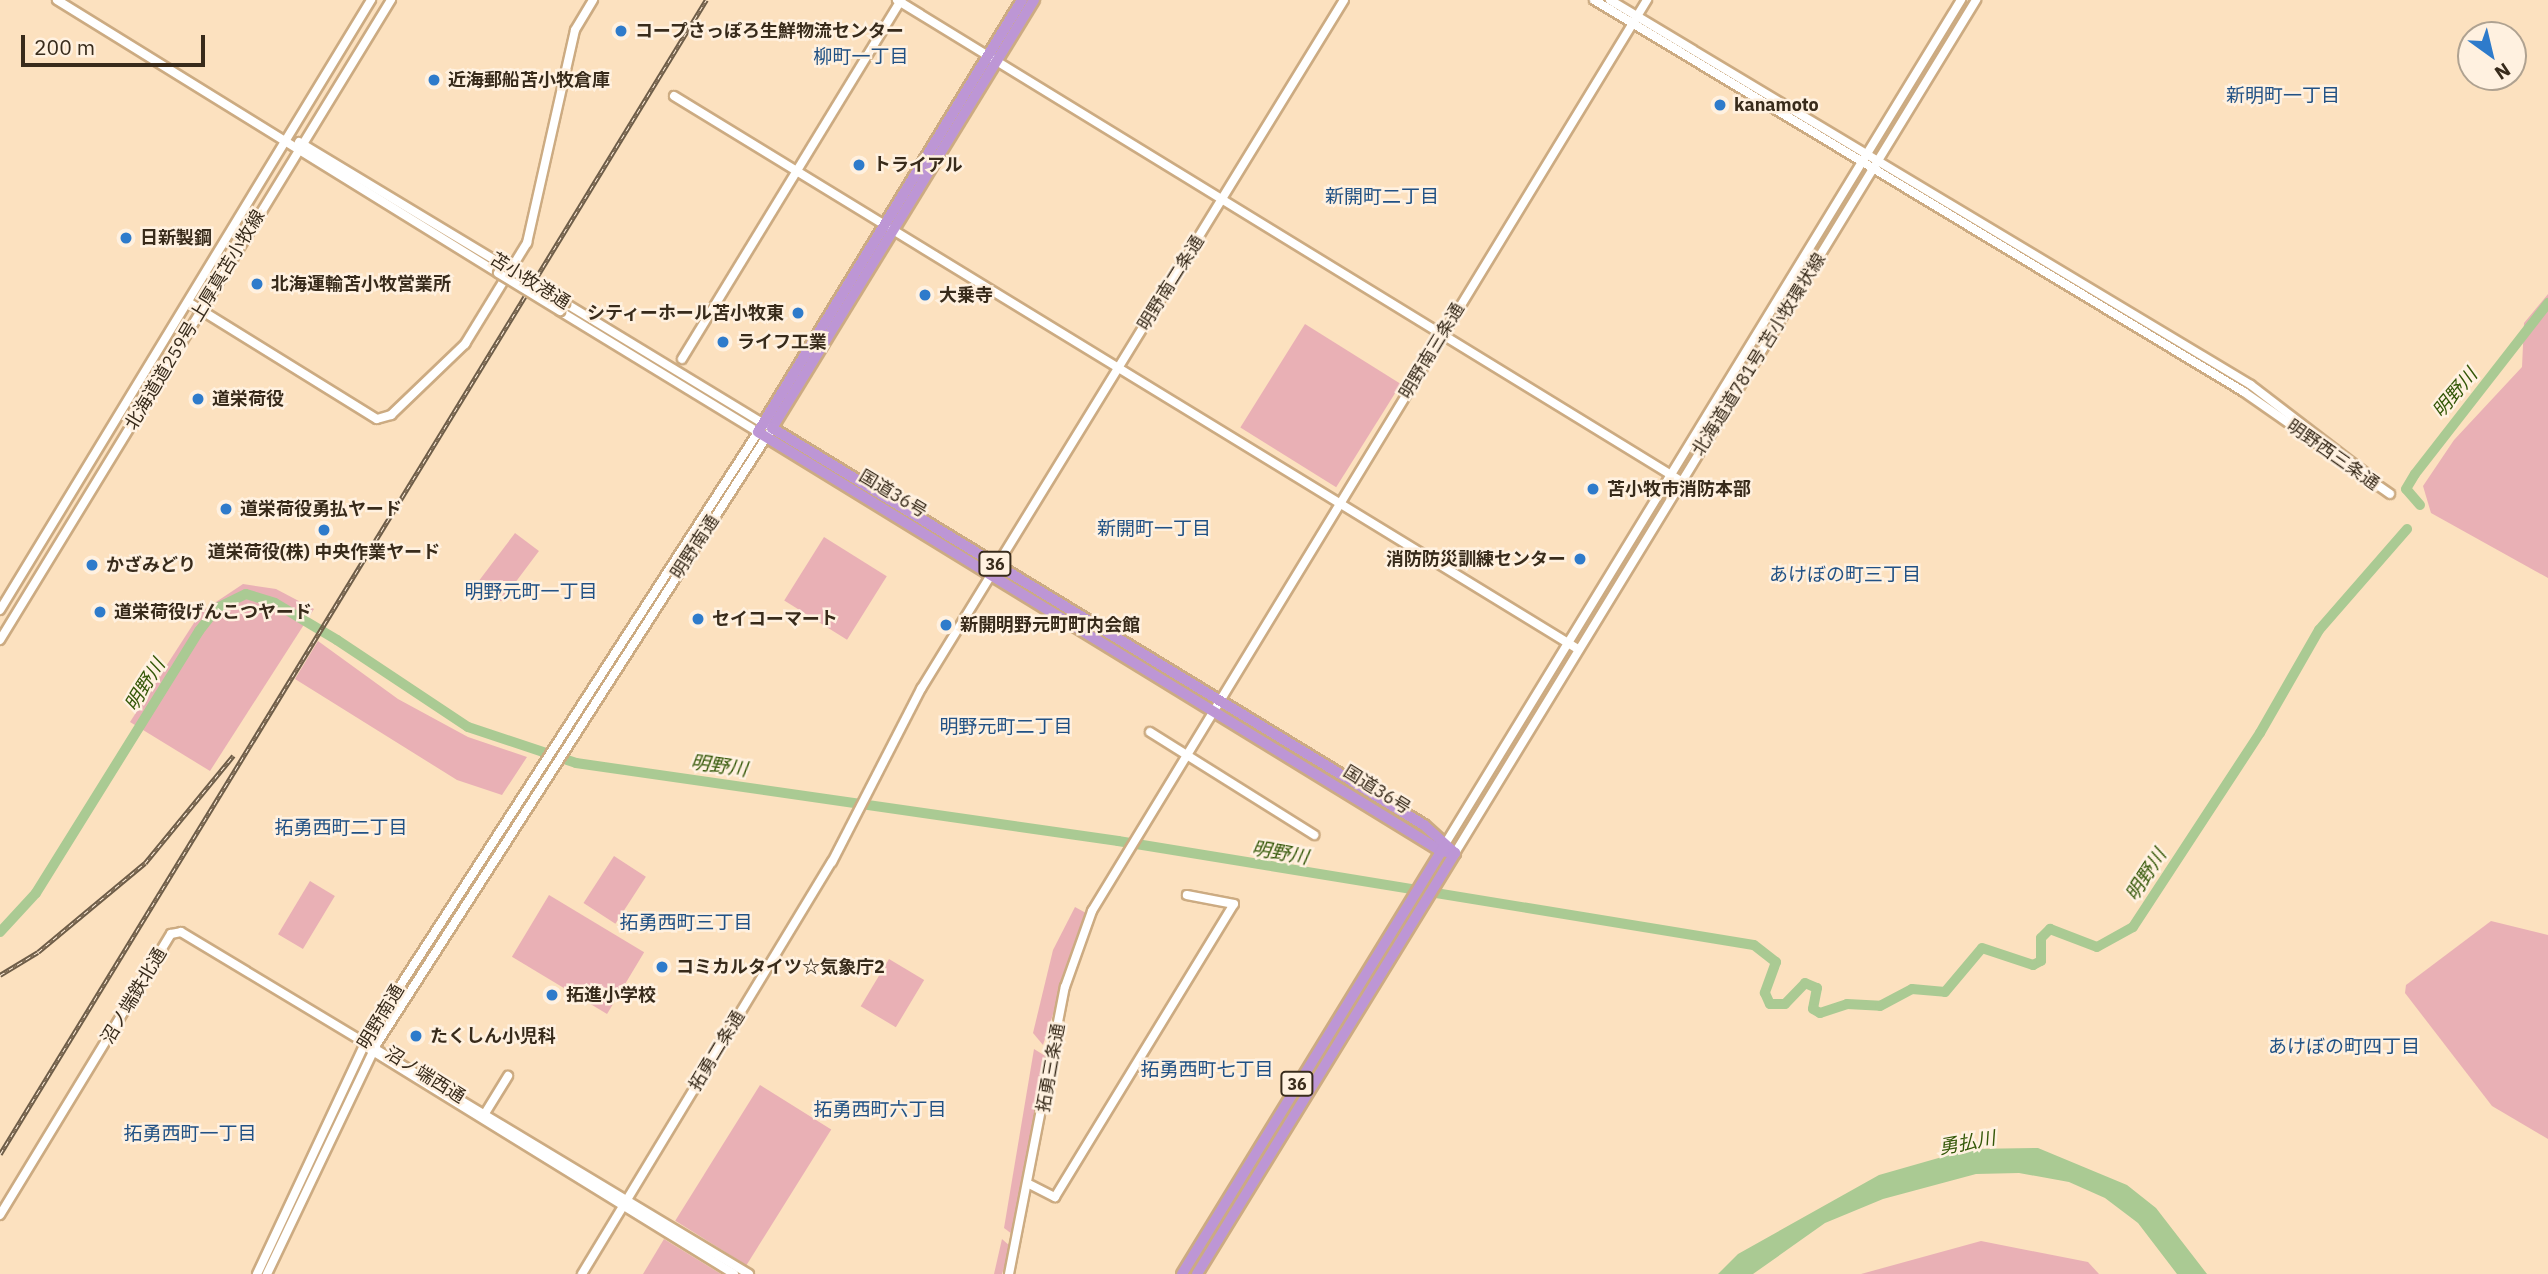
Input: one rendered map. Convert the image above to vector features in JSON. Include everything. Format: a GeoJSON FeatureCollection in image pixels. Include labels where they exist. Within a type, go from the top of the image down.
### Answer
{"type":"FeatureCollection","features":[{"type":"Feature","properties":{"kind":"highway"},"geometry":{"type":"LineString","coordinates":[[993,58],[1022,0]]}},
{"type":"Feature","properties":{"kind":"highway"},"geometry":{"type":"LineString","coordinates":[[765,430],[993,58],[1034,0]]}},
{"type":"Feature","properties":{"kind":"highway","name":"国道36号"},"geometry":{"type":"LineString","coordinates":[[765,430],[1444,846]]}},
{"type":"Feature","properties":{"kind":"highway","name":"36"},"geometry":{"type":"LineString","coordinates":[[1182,1274],[1444,846],[1455,853],[1197,1274]]}},
{"type":"Feature","properties":{"kind":"street","name":"苫小牧港通"},"geometry":{"type":"LineString","coordinates":[[57,0],[765,430]]}},
{"type":"Feature","properties":{"kind":"street","name":"北海道道259号 上厚真苫小牧線"},"geometry":{"type":"LineString","coordinates":[[0,610],[371,0]]}},
{"type":"Feature","properties":{"kind":"street","name":"北海道道259号 上厚真苫小牧線"},"geometry":{"type":"LineString","coordinates":[[0,640],[391,0]]}},
{"type":"Feature","properties":{"kind":"street"},"geometry":{"type":"LineString","coordinates":[[188,302],[377,419],[391,415],[465,344],[527,243],[575,30],[593,0]]}},
{"type":"Feature","properties":{"kind":"street","name":"明野南二条通"},"geometry":{"type":"LineString","coordinates":[[995,570],[1344,0]]}},
{"type":"Feature","properties":{"kind":"street","name":"明野西三条通"},"geometry":{"type":"LineString","coordinates":[[1594,0],[1635,20],[1878,162],[2250,385],[2390,494],[2244,392],[1861,163],[1635,20],[1610,0]]}},
{"type":"Feature","properties":{"kind":"street","name":"明野南三条通"},"geometry":{"type":"LineString","coordinates":[[1215,705],[1647,0]]}},
{"type":"Feature","properties":{"kind":"street","name":"北海道道781号 苫小牧環状線"},"geometry":{"type":"LineString","coordinates":[[1444,846],[1961,0]]}},
{"type":"Feature","properties":{"kind":"street","name":"北海道道781号 苫小牧環状線"},"geometry":{"type":"LineString","coordinates":[[1455,853],[1976,0]]}},
{"type":"Feature","properties":{"kind":"street"},"geometry":{"type":"LineString","coordinates":[[682,359],[899,1],[1681,481]]}},
{"type":"Feature","properties":{"kind":"street"},"geometry":{"type":"LineString","coordinates":[[674,96],[1578,649]]}},
{"type":"Feature","properties":{"kind":"street","name":"明野南通"},"geometry":{"type":"LineString","coordinates":[[267,1274],[365,1043],[562,735],[765,430]]}},
{"type":"Feature","properties":{"kind":"street","name":"明野南通"},"geometry":{"type":"LineString","coordinates":[[257,1274],[373,1049],[765,430]]}},
{"type":"Feature","properties":{"kind":"street","name":"拓勇二条通"},"geometry":{"type":"LineString","coordinates":[[582,1274],[851,826],[870,786],[995,570]]}},
{"type":"Feature","properties":{"kind":"street"},"geometry":{"type":"LineString","coordinates":[[1185,754],[1215,705]]}},
{"type":"Feature","properties":{"kind":"street"},"geometry":{"type":"LineString","coordinates":[[1150,732],[1314,835]]}},
{"type":"Feature","properties":{"kind":"street","name":"拓勇三条通"},"geometry":{"type":"LineString","coordinates":[[1009,1274],[1031,1185],[1065,987],[1115,870],[1185,754]]}},
{"type":"Feature","properties":{"kind":"street"},"geometry":{"type":"LineString","coordinates":[[1031,1185],[1055,1197],[1234,904],[1187,895]]}},
{"type":"Feature","properties":{"kind":"street","name":"沼ノ端鉄北通"},"geometry":{"type":"LineString","coordinates":[[0,1214],[176,931],[365,1043]]}},
{"type":"Feature","properties":{"kind":"street","name":"沼ノ端西通"},"geometry":{"type":"LineString","coordinates":[[365,1043],[625,1203],[734,1274]]}},
{"type":"Feature","properties":{"kind":"street"},"geometry":{"type":"LineString","coordinates":[[483,1116],[508,1076]]}},
{"type":"Feature","properties":{"kind":"street","name":"沼ノ端西通"},"geometry":{"type":"LineString","coordinates":[[625,1203],[749,1274]]}},
{"type":"Feature","properties":{"kind":"shaded area"},"geometry":{"type":"Polygon","coordinates":[[[2548,294],[2548,578],[2431,513],[2423,486],[2454,440],[2522,367],[2524,323],[2548,294]]]}},
{"type":"Feature","properties":{"kind":"shaded area"},"geometry":{"type":"Polygon","coordinates":[[[1305,324],[1401,384],[1336,487],[1240,427],[1305,324]]]}},
{"type":"Feature","properties":{"kind":"shaded area"},"geometry":{"type":"Polygon","coordinates":[[[515,533],[539,551],[501,601],[477,583],[515,533]]]}},
{"type":"Feature","properties":{"kind":"shaded area"},"geometry":{"type":"Polygon","coordinates":[[[824,537],[887,576],[847,640],[784,601],[824,537]]]}},
{"type":"Feature","properties":{"kind":"shaded area"},"geometry":{"type":"Polygon","coordinates":[[[243,584],[276,589],[314,609],[210,771],[130,722],[201,612],[243,584]]]}},
{"type":"Feature","properties":{"kind":"shaded area"},"geometry":{"type":"Polygon","coordinates":[[[318,641],[398,699],[468,737],[527,757],[502,795],[457,780],[295,679],[318,641]]]}},
{"type":"Feature","properties":{"kind":"shaded area"},"geometry":{"type":"Polygon","coordinates":[[[614,856],[646,877],[615,924],[584,903],[614,856]]]}},
{"type":"Feature","properties":{"kind":"shaded area"},"geometry":{"type":"Polygon","coordinates":[[[310,881],[335,896],[303,949],[278,934],[310,881]]]}},
{"type":"Feature","properties":{"kind":"shaded area"},"geometry":{"type":"Polygon","coordinates":[[[549,895],[644,952],[607,1014],[512,957],[549,895]]]}},
{"type":"Feature","properties":{"kind":"shaded area"},"geometry":{"type":"Polygon","coordinates":[[[1075,907],[1086,913],[1043,1045],[1033,1033],[1053,950],[1075,907]]]}},
{"type":"Feature","properties":{"kind":"shaded area"},"geometry":{"type":"Polygon","coordinates":[[[2491,921],[2548,935],[2548,1139],[2492,1106],[2405,993],[2406,985],[2491,921]]]}},
{"type":"Feature","properties":{"kind":"shaded area"},"geometry":{"type":"Polygon","coordinates":[[[889,959],[924,980],[896,1027],[861,1006],[889,959]]]}},
{"type":"Feature","properties":{"kind":"shaded area"},"geometry":{"type":"Polygon","coordinates":[[[1034,1049],[1047,1057],[1029,1177],[1012,1234],[1004,1228],[1034,1049]]]}},
{"type":"Feature","properties":{"kind":"shaded area"},"geometry":{"type":"Polygon","coordinates":[[[760,1085],[831,1130],[746,1265],[675,1221],[760,1085]]]}},
{"type":"Feature","properties":{"kind":"shaded area"},"geometry":{"type":"Polygon","coordinates":[[[2038,1148],[2127,1185],[2156,1208],[2207,1274],[2177,1274],[2138,1223],[2105,1198],[2069,1182],[2019,1173],[1976,1174],[1883,1199],[1825,1223],[1753,1274],[1718,1274],[1738,1254],[1879,1175],[1970,1149],[2038,1148]]]}},
{"type":"Feature","properties":{"kind":"shaded area"},"geometry":{"type":"Polygon","coordinates":[[[664,1239],[721,1274],[643,1274],[664,1239]]]}},
{"type":"Feature","properties":{"kind":"shaded area"},"geometry":{"type":"Polygon","coordinates":[[[1002,1239],[1011,1247],[1002,1274],[994,1274],[1002,1239]]]}},
{"type":"Feature","properties":{"kind":"shaded area"},"geometry":{"type":"Polygon","coordinates":[[[1981,1241],[2088,1262],[2099,1274],[1861,1274],[1981,1241]]]}},
{"type":"Feature","properties":{"kind":"waterway","name":"明野川"},"geometry":{"type":"LineString","coordinates":[[2420,505],[2406,489],[2415,474],[2548,303]]}},
{"type":"Feature","properties":{"kind":"waterway","name":"明野川"},"geometry":{"type":"LineString","coordinates":[[0,932],[36,893],[199,631],[217,608],[246,594],[275,603],[337,640],[468,727],[576,763],[1118,841],[1754,945],[1776,962],[1765,993],[1770,1004],[1785,1004],[1805,983],[1817,988],[1813,1009],[1820,1013],[1847,1004],[1880,1006],[1912,989],[1945,992],[1982,948],[2033,965],[2041,961],[2041,938],[2050,929],[2097,947],[2133,927],[2260,733],[2319,630],[2407,529]]}},
{"type":"Feature","properties":{"kind":"railway"},"geometry":{"type":"LineString","coordinates":[[0,1154],[706,0]]}},
{"type":"Feature","properties":{"kind":"railway"},"geometry":{"type":"LineString","coordinates":[[0,975],[38,952],[145,863],[233,756]]}},
{"type":"Feature","properties":{"kind":"place","name":"コープさっぽろ生鮮物流センター"},"geometry":{"type":"Point","coordinates":[621,31]}},
{"type":"Feature","properties":{"kind":"place","name":"近海郵船苫小牧倉庫"},"geometry":{"type":"Point","coordinates":[434,80]}},
{"type":"Feature","properties":{"kind":"place","name":"kanamoto"},"geometry":{"type":"Point","coordinates":[1720,105]}},
{"type":"Feature","properties":{"kind":"place","name":"トライアル"},"geometry":{"type":"Point","coordinates":[859,165]}},
{"type":"Feature","properties":{"kind":"place","name":"日新製鋼"},"geometry":{"type":"Point","coordinates":[126,238]}},
{"type":"Feature","properties":{"kind":"place","name":"北海運輸苫小牧営業所"},"geometry":{"type":"Point","coordinates":[257,284]}},
{"type":"Feature","properties":{"kind":"place","name":"大乗寺"},"geometry":{"type":"Point","coordinates":[925,295]}},
{"type":"Feature","properties":{"kind":"place","name":"シティーホール苫小牧東"},"geometry":{"type":"Point","coordinates":[798,313]}},
{"type":"Feature","properties":{"kind":"place","name":"ライフ工業"},"geometry":{"type":"Point","coordinates":[723,342]}},
{"type":"Feature","properties":{"kind":"place","name":"道栄荷役"},"geometry":{"type":"Point","coordinates":[198,399]}},
{"type":"Feature","properties":{"kind":"place","name":"苫小牧市消防本部"},"geometry":{"type":"Point","coordinates":[1593,489]}},
{"type":"Feature","properties":{"kind":"place","name":"道栄荷役勇払ヤード"},"geometry":{"type":"Point","coordinates":[226,509]}},
{"type":"Feature","properties":{"kind":"place","name":"道栄荷役(株) 中央作業ヤード"},"geometry":{"type":"Point","coordinates":[324,530]}},
{"type":"Feature","properties":{"kind":"place","name":"消防防災訓練センター"},"geometry":{"type":"Point","coordinates":[1580,559]}},
{"type":"Feature","properties":{"kind":"place","name":"かざみどり"},"geometry":{"type":"Point","coordinates":[92,565]}},
{"type":"Feature","properties":{"kind":"place","name":"道栄荷役げんこつヤード"},"geometry":{"type":"Point","coordinates":[100,612]}},
{"type":"Feature","properties":{"kind":"place","name":"セイコーマート"},"geometry":{"type":"Point","coordinates":[698,619]}},
{"type":"Feature","properties":{"kind":"place","name":"新開明野元町町内会館"},"geometry":{"type":"Point","coordinates":[946,625]}},
{"type":"Feature","properties":{"kind":"place","name":"コミカルタイツ☆気象庁2"},"geometry":{"type":"Point","coordinates":[662,967]}},
{"type":"Feature","properties":{"kind":"place","name":"拓進小学校"},"geometry":{"type":"Point","coordinates":[552,995]}},
{"type":"Feature","properties":{"kind":"place","name":"たくしん小児科"},"geometry":{"type":"Point","coordinates":[416,1036]}},
{"type":"Feature","properties":{"kind":"district","name":"柳町一丁目"},"geometry":{"type":"Point","coordinates":[861,57]}},
{"type":"Feature","properties":{"kind":"district","name":"新明町一丁目"},"geometry":{"type":"Point","coordinates":[2283,96]}},
{"type":"Feature","properties":{"kind":"district","name":"新開町二丁目"},"geometry":{"type":"Point","coordinates":[1382,197]}},
{"type":"Feature","properties":{"kind":"district","name":"新開町一丁目"},"geometry":{"type":"Point","coordinates":[1154,529]}},
{"type":"Feature","properties":{"kind":"district","name":"あけぼの町三丁目"},"geometry":{"type":"Point","coordinates":[1845,575]}},
{"type":"Feature","properties":{"kind":"district","name":"明野元町一丁目"},"geometry":{"type":"Point","coordinates":[531,592]}},
{"type":"Feature","properties":{"kind":"district","name":"明野元町二丁目"},"geometry":{"type":"Point","coordinates":[1006,727]}},
{"type":"Feature","properties":{"kind":"district","name":"拓勇西町二丁目"},"geometry":{"type":"Point","coordinates":[341,828]}},
{"type":"Feature","properties":{"kind":"district","name":"拓勇西町三丁目"},"geometry":{"type":"Point","coordinates":[686,923]}},
{"type":"Feature","properties":{"kind":"district","name":"あけぼの町四丁目"},"geometry":{"type":"Point","coordinates":[2344,1047]}},
{"type":"Feature","properties":{"kind":"district","name":"拓勇西町七丁目"},"geometry":{"type":"Point","coordinates":[1207,1070]}},
{"type":"Feature","properties":{"kind":"district","name":"拓勇西町六丁目"},"geometry":{"type":"Point","coordinates":[880,1110]}},
{"type":"Feature","properties":{"kind":"district","name":"拓勇西町一丁目"},"geometry":{"type":"Point","coordinates":[190,1134]}},
{"type":"Feature","properties":{"kind":"water label","name":"勇払川"},"geometry":{"type":"Point","coordinates":[1967,1143]}}]}
